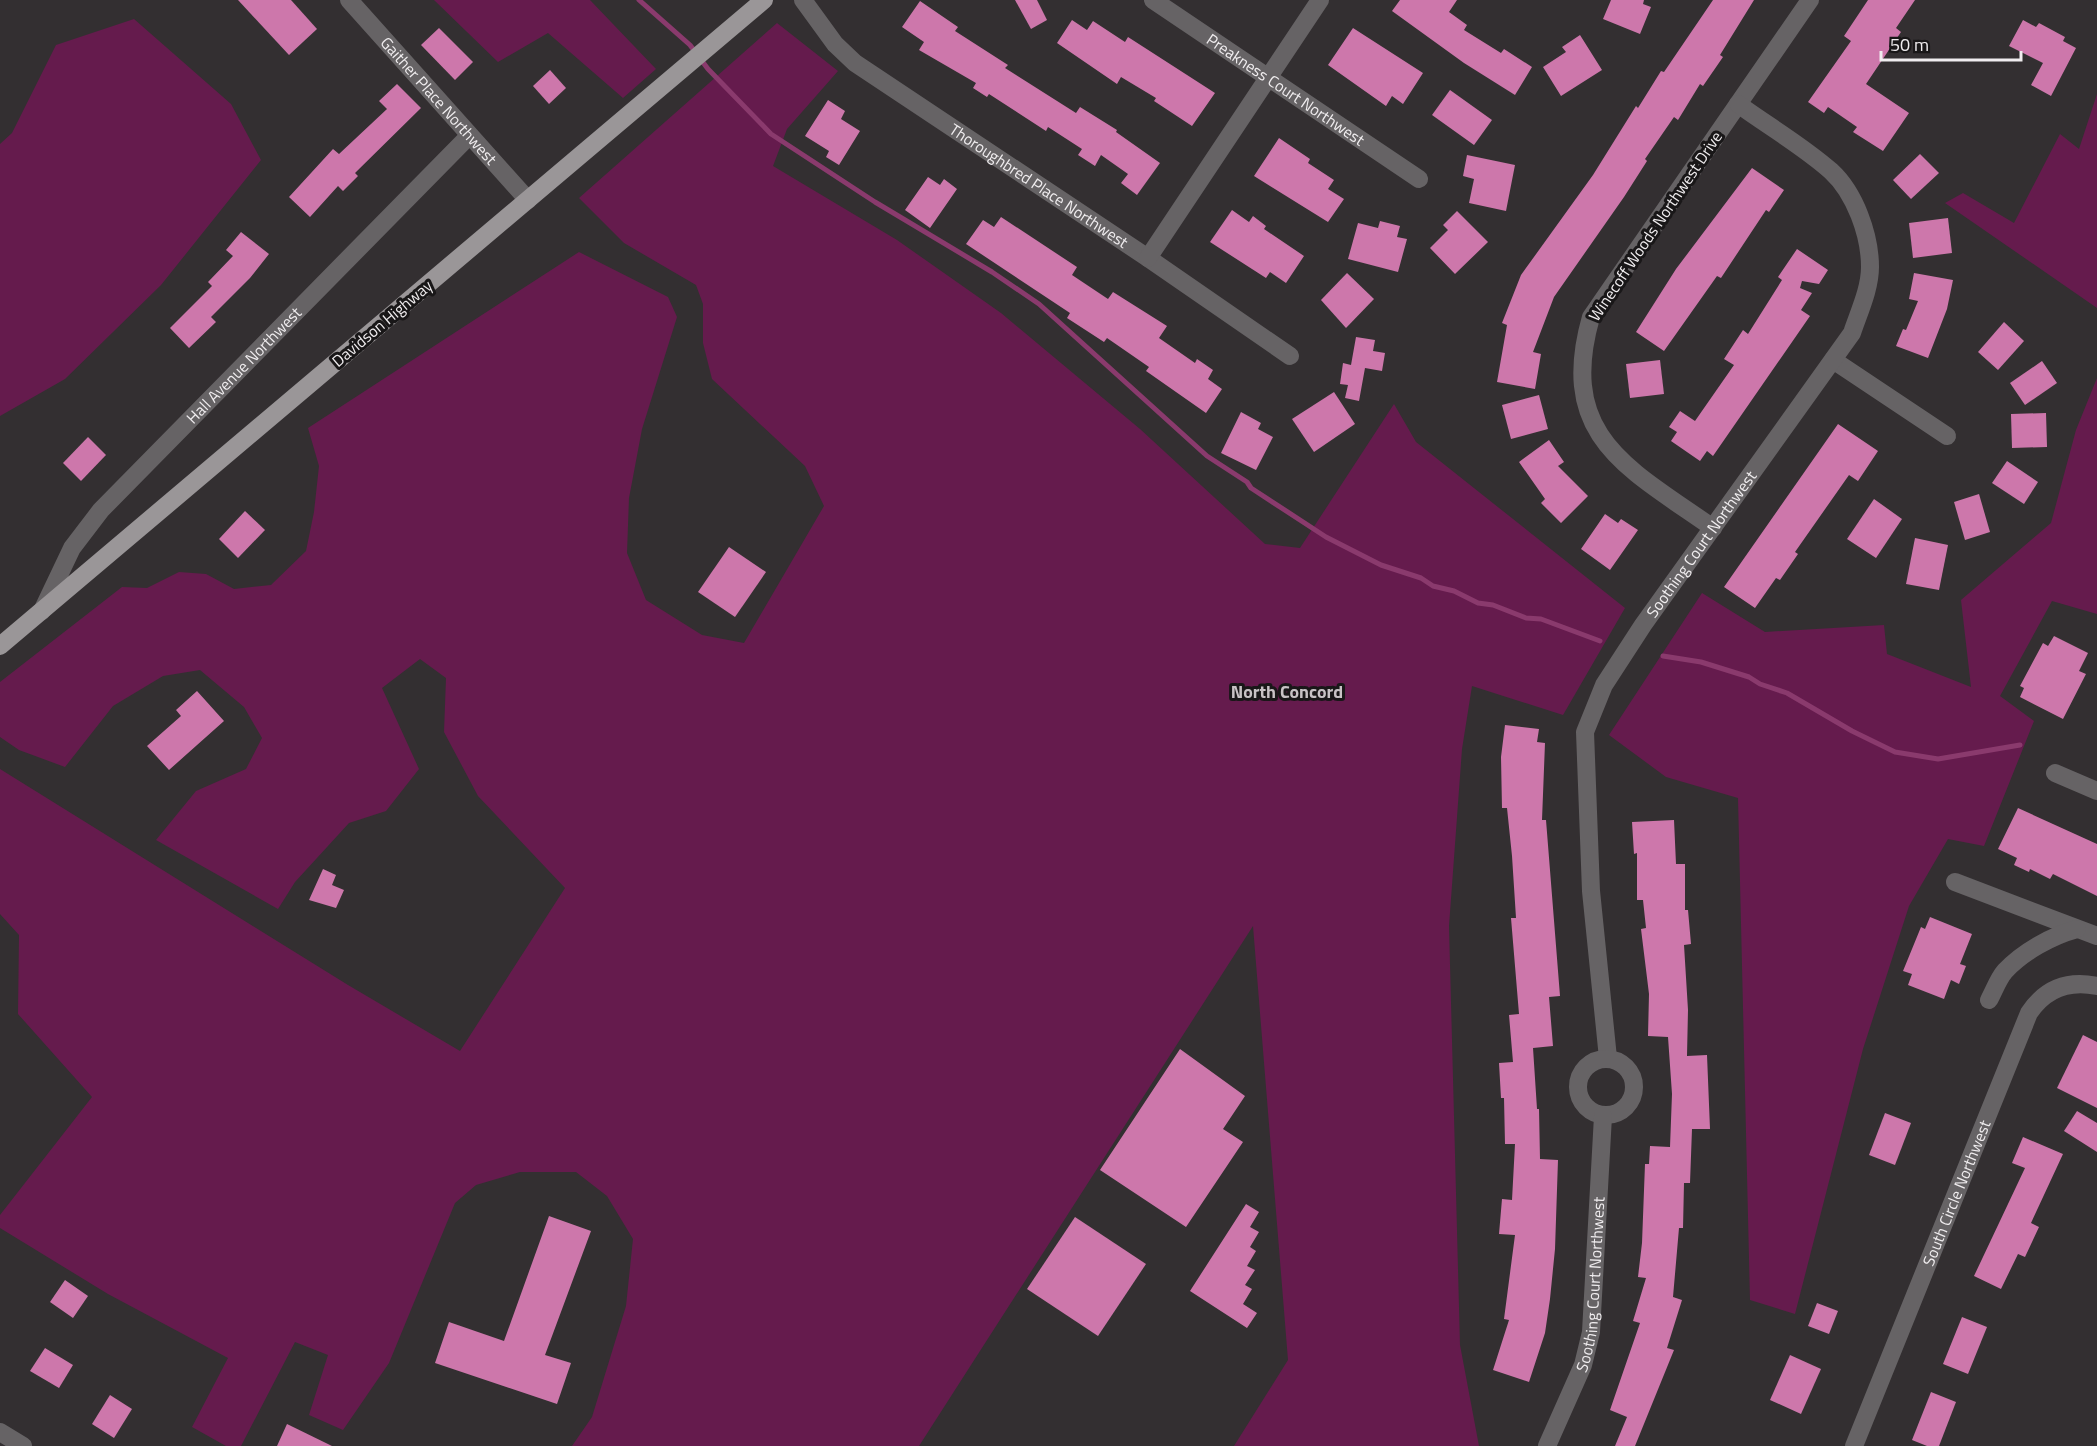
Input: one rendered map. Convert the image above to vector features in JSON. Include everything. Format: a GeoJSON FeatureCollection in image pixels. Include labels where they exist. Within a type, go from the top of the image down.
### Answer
{"type":"FeatureCollection","features":[{"type":"Feature","properties":{"kind":"main road","name":"Davidson Highway"},"geometry":{"type":"LineString","coordinates":[[0,646],[764,0]]}},
{"type":"Feature","properties":{"kind":"street","name":"Gaither Place Northwest"},"geometry":{"type":"LineString","coordinates":[[349,0],[528,200]]}},
{"type":"Feature","properties":{"kind":"street","name":"Thoroughbred Place Northwest"},"geometry":{"type":"LineString","coordinates":[[803,0],[835,44],[855,63],[1148,258],[1290,356]]}},
{"type":"Feature","properties":{"kind":"street","name":"Preakness Court Northwest"},"geometry":{"type":"LineString","coordinates":[[1153,0],[1419,179]]}},
{"type":"Feature","properties":{"kind":"street"},"geometry":{"type":"LineString","coordinates":[[1148,258],[1320,0]]}},
{"type":"Feature","properties":{"kind":"street","name":"Winecoff Woods Northwest Drive"},"geometry":{"type":"LineString","coordinates":[[1713,528],[1622,463],[1597,433],[1583,396],[1582,349],[1591,317],[1810,0]]}},
{"type":"Feature","properties":{"kind":"street","name":"Soothing Court Northwest"},"geometry":{"type":"LineString","coordinates":[[1608,1058],[1591,891],[1585,732],[1604,685],[1643,625],[1852,333],[1864,300],[1870,267],[1863,229],[1852,199],[1832,172],[1738,104]]}},
{"type":"Feature","properties":{"kind":"street","name":"Hall Avenue Northwest"},"geometry":{"type":"LineString","coordinates":[[42,611],[72,548],[101,510],[468,135]]}},
{"type":"Feature","properties":{"kind":"street"},"geometry":{"type":"LineString","coordinates":[[1833,360],[1947,436]]}},
{"type":"Feature","properties":{"kind":"street"},"geometry":{"type":"LineString","coordinates":[[2055,773],[2097,792]]}},
{"type":"Feature","properties":{"kind":"street"},"geometry":{"type":"LineString","coordinates":[[1955,882],[2097,936]]}},
{"type":"Feature","properties":{"kind":"street"},"geometry":{"type":"LineString","coordinates":[[1989,1000],[2003,972],[2023,956],[2055,937],[2077,929]]}},
{"type":"Feature","properties":{"kind":"street","name":"South Circle Northwest"},"geometry":{"type":"LineString","coordinates":[[1854,1446],[2029,1013],[2037,1001],[2051,990],[2066,985],[2097,986]]}},
{"type":"Feature","properties":{"kind":"street"},"geometry":{"type":"LineString","coordinates":[[1608,1058],[1622,1064],[1632,1075],[1634,1090],[1629,1104],[1624,1109],[1618,1114],[1603,1116],[1589,1111],[1579,1100],[1577,1085],[1582,1071],[1593,1061],[1608,1058]]}},
{"type":"Feature","properties":{"kind":"street","name":"Soothing Court Northwest"},"geometry":{"type":"LineString","coordinates":[[1547,1446],[1583,1365],[1591,1332],[1603,1116]]}},
{"type":"Feature","properties":{"kind":"street"},"geometry":{"type":"LineString","coordinates":[[0,1432],[23,1446]]}},
{"type":"Feature","properties":{"kind":"shaded area"},"geometry":{"type":"Polygon","coordinates":[[[434,0],[590,0],[656,69],[623,98],[548,33],[498,62],[434,0]]]}},
{"type":"Feature","properties":{"kind":"shaded area"},"geometry":{"type":"Polygon","coordinates":[[[134,19],[231,104],[261,160],[161,285],[65,379],[0,416],[0,144],[12,133],[56,45],[134,19]]]}},
{"type":"Feature","properties":{"kind":"shaded area"},"geometry":{"type":"Polygon","coordinates":[[[777,23],[838,71],[787,129],[773,166],[897,240],[1001,313],[1140,429],[1265,544],[1300,548],[1394,404],[1416,442],[1625,608],[1563,715],[1472,686],[1462,749],[1449,926],[1460,1345],[1479,1446],[1234,1446],[1288,1360],[1253,926],[919,1446],[572,1446],[592,1417],[626,1306],[633,1239],[607,1196],[576,1172],[520,1172],[476,1185],[455,1203],[389,1363],[343,1430],[309,1415],[328,1355],[295,1342],[241,1446],[226,1446],[192,1427],[228,1358],[108,1294],[0,1228],[0,1215],[92,1097],[18,1014],[19,935],[0,914],[0,769],[348,985],[460,1051],[565,888],[478,796],[444,732],[446,678],[420,659],[382,688],[419,769],[386,811],[349,823],[295,882],[278,909],[156,840],[196,791],[246,769],[262,738],[244,707],[200,670],[163,676],[113,706],[65,767],[19,750],[0,737],[0,682],[122,587],[147,588],[179,572],[206,574],[234,589],[271,585],[306,551],[314,512],[319,466],[308,428],[579,252],[668,297],[677,317],[642,429],[629,498],[627,553],[646,600],[702,635],[744,643],[824,506],[805,466],[712,379],[703,343],[703,304],[696,285],[624,243],[579,198],[777,23]]]}},
{"type":"Feature","properties":{"kind":"shaded area"},"geometry":{"type":"Polygon","coordinates":[[[2097,94],[2097,308],[1945,203],[1963,193],[2014,223],[2060,134],[2079,149],[2097,94]]]}},
{"type":"Feature","properties":{"kind":"shaded area"},"geometry":{"type":"Polygon","coordinates":[[[2097,378],[2097,614],[2052,601],[2000,696],[2034,721],[1984,846],[1948,839],[1909,906],[1863,1049],[1795,1314],[1750,1300],[1738,798],[1666,777],[1609,735],[1702,593],[1765,632],[1884,625],[1887,654],[1971,687],[1961,600],[2051,523],[2076,430],[2097,378]]]}},
{"type":"Feature","properties":{"kind":"building"},"geometry":{"type":"Polygon","coordinates":[[[238,0],[291,0],[317,29],[289,55],[238,0]]]}},
{"type":"Feature","properties":{"kind":"building"},"geometry":{"type":"Polygon","coordinates":[[[1015,0],[1037,0],[1047,20],[1031,29],[1015,0]]]}},
{"type":"Feature","properties":{"kind":"building"},"geometry":{"type":"Polygon","coordinates":[[[1400,0],[1457,0],[1449,12],[1467,25],[1464,30],[1501,53],[1504,49],[1532,67],[1515,95],[1464,63],[1392,11],[1400,0]]]}},
{"type":"Feature","properties":{"kind":"building"},"geometry":{"type":"Polygon","coordinates":[[[1611,0],[1644,0],[1643,4],[1651,7],[1640,34],[1603,19],[1611,0]]]}},
{"type":"Feature","properties":{"kind":"building"},"geometry":{"type":"Polygon","coordinates":[[[1713,0],[1754,0],[1720,55],[1723,57],[1703,86],[1700,84],[1678,120],[1674,117],[1645,159],[1647,161],[1624,197],[1554,297],[1533,352],[1541,354],[1535,389],[1497,382],[1507,325],[1502,323],[1521,275],[1593,175],[1636,106],[1638,108],[1661,71],[1664,72],[1713,0]]]}},
{"type":"Feature","properties":{"kind":"building"},"geometry":{"type":"Polygon","coordinates":[[[1868,0],[1915,0],[1896,28],[1901,32],[1866,84],[1909,113],[1883,151],[1853,132],[1857,127],[1828,107],[1824,113],[1808,102],[1851,41],[1844,36],[1868,0]]]}},
{"type":"Feature","properties":{"kind":"building"},"geometry":{"type":"Polygon","coordinates":[[[920,1],[958,27],[955,31],[1008,65],[1005,68],[1076,113],[1080,107],[1117,130],[1116,132],[1160,163],[1137,195],[1121,183],[1128,174],[1101,155],[1095,166],[1078,155],[1082,149],[1048,127],[1046,131],[989,94],[987,97],[973,88],[976,83],[919,50],[924,42],[902,27],[920,1]]]}},
{"type":"Feature","properties":{"kind":"building"},"geometry":{"type":"Polygon","coordinates":[[[1072,20],[1087,30],[1093,21],[1125,42],[1128,37],[1215,93],[1192,126],[1154,101],[1156,98],[1121,77],[1117,84],[1057,43],[1072,20]]]}},
{"type":"Feature","properties":{"kind":"building"},"geometry":{"type":"Polygon","coordinates":[[[2023,20],[2036,27],[2039,23],[2065,37],[2063,41],[2076,48],[2051,96],[2031,85],[2043,63],[2009,46],[2023,20]]]}},
{"type":"Feature","properties":{"kind":"building"},"geometry":{"type":"Polygon","coordinates":[[[439,28],[473,62],[455,80],[421,45],[439,28]]]}},
{"type":"Feature","properties":{"kind":"building"},"geometry":{"type":"Polygon","coordinates":[[[1353,28],[1423,73],[1403,104],[1392,96],[1386,106],[1328,65],[1353,28]]]}},
{"type":"Feature","properties":{"kind":"building"},"geometry":{"type":"Polygon","coordinates":[[[1580,35],[1602,70],[1561,96],[1543,67],[1566,52],[1562,47],[1580,35]]]}},
{"type":"Feature","properties":{"kind":"building"},"geometry":{"type":"Polygon","coordinates":[[[550,70],[566,88],[549,104],[533,86],[550,70]]]}},
{"type":"Feature","properties":{"kind":"building"},"geometry":{"type":"Polygon","coordinates":[[[397,84],[421,108],[355,173],[358,176],[343,191],[338,186],[310,217],[289,197],[333,149],[339,154],[387,109],[379,101],[397,84]]]}},
{"type":"Feature","properties":{"kind":"building"},"geometry":{"type":"Polygon","coordinates":[[[1450,90],[1492,120],[1474,145],[1432,115],[1450,90]]]}},
{"type":"Feature","properties":{"kind":"building"},"geometry":{"type":"Polygon","coordinates":[[[828,100],[845,111],[841,119],[860,131],[839,165],[826,157],[829,151],[805,136],[828,100]]]}},
{"type":"Feature","properties":{"kind":"building"},"geometry":{"type":"Polygon","coordinates":[[[1279,138],[1310,159],[1308,163],[1334,180],[1328,189],[1344,199],[1328,222],[1254,176],[1279,138]]]}},
{"type":"Feature","properties":{"kind":"building"},"geometry":{"type":"Polygon","coordinates":[[[1920,154],[1939,173],[1911,199],[1893,180],[1920,154]]]}},
{"type":"Feature","properties":{"kind":"building"},"geometry":{"type":"Polygon","coordinates":[[[1467,155],[1515,165],[1506,211],[1469,203],[1474,179],[1463,176],[1467,155]]]}},
{"type":"Feature","properties":{"kind":"building"},"geometry":{"type":"Polygon","coordinates":[[[1752,168],[1784,190],[1769,212],[1766,210],[1721,278],[1717,276],[1664,351],[1636,332],[1676,269],[1752,168]]]}},
{"type":"Feature","properties":{"kind":"building"},"geometry":{"type":"Polygon","coordinates":[[[928,177],[940,185],[944,179],[957,189],[930,228],[905,210],[928,177]]]}},
{"type":"Feature","properties":{"kind":"building"},"geometry":{"type":"Polygon","coordinates":[[[1232,210],[1249,222],[1253,216],[1266,226],[1264,229],[1304,256],[1286,283],[1270,272],[1266,278],[1210,242],[1232,210]]]}},
{"type":"Feature","properties":{"kind":"building"},"geometry":{"type":"Polygon","coordinates":[[[1457,211],[1488,242],[1455,274],[1430,248],[1448,230],[1443,225],[1457,211]]]}},
{"type":"Feature","properties":{"kind":"building"},"geometry":{"type":"Polygon","coordinates":[[[1001,217],[1077,267],[1072,275],[1108,299],[1113,292],[1167,326],[1159,338],[1195,363],[1197,359],[1213,370],[1208,379],[1222,389],[1206,413],[1146,371],[1149,367],[1107,338],[1104,342],[1067,318],[1070,313],[966,244],[983,220],[994,227],[1001,217]]]}},
{"type":"Feature","properties":{"kind":"building"},"geometry":{"type":"Polygon","coordinates":[[[1948,218],[1952,253],[1913,258],[1909,223],[1948,218]]]}},
{"type":"Feature","properties":{"kind":"building"},"geometry":{"type":"Polygon","coordinates":[[[1380,221],[1400,226],[1397,237],[1407,239],[1398,272],[1348,259],[1358,223],[1378,228],[1380,221]]]}},
{"type":"Feature","properties":{"kind":"building"},"geometry":{"type":"Polygon","coordinates":[[[241,232],[269,254],[250,278],[211,317],[216,322],[189,348],[170,328],[212,286],[208,282],[233,256],[226,250],[241,232]]]}},
{"type":"Feature","properties":{"kind":"building"},"geometry":{"type":"Polygon","coordinates":[[[1797,249],[1828,270],[1819,284],[1802,281],[1800,288],[1812,293],[1801,310],[1810,316],[1713,456],[1707,451],[1700,461],[1671,441],[1677,432],[1669,427],[1680,411],[1695,421],[1734,365],[1724,359],[1743,330],[1748,334],[1782,280],[1778,277],[1797,249]]]}},
{"type":"Feature","properties":{"kind":"building"},"geometry":{"type":"Polygon","coordinates":[[[1347,273],[1374,299],[1346,328],[1321,300],[1347,273]]]}},
{"type":"Feature","properties":{"kind":"building"},"geometry":{"type":"Polygon","coordinates":[[[1914,273],[1953,280],[1947,309],[1928,358],[1896,346],[1903,329],[1906,330],[1918,301],[1909,299],[1914,273]]]}},
{"type":"Feature","properties":{"kind":"building"},"geometry":{"type":"Polygon","coordinates":[[[2004,322],[2024,341],[1998,370],[1978,352],[2004,322]]]}},
{"type":"Feature","properties":{"kind":"building"},"geometry":{"type":"Polygon","coordinates":[[[1356,337],[1375,340],[1373,351],[1385,353],[1382,371],[1365,368],[1359,401],[1345,398],[1348,385],[1340,384],[1343,363],[1351,365],[1356,337]]]}},
{"type":"Feature","properties":{"kind":"building"},"geometry":{"type":"Polygon","coordinates":[[[1660,360],[1664,394],[1630,398],[1626,364],[1660,360]]]}},
{"type":"Feature","properties":{"kind":"building"},"geometry":{"type":"Polygon","coordinates":[[[2042,361],[2057,383],[2025,405],[2010,383],[2042,361]]]}},
{"type":"Feature","properties":{"kind":"building"},"geometry":{"type":"Polygon","coordinates":[[[1334,392],[1355,424],[1314,452],[1292,419],[1334,392]]]}},
{"type":"Feature","properties":{"kind":"building"},"geometry":{"type":"Polygon","coordinates":[[[1539,395],[1548,429],[1511,439],[1502,405],[1539,395]]]}},
{"type":"Feature","properties":{"kind":"building"},"geometry":{"type":"Polygon","coordinates":[[[1241,412],[1261,423],[1258,429],[1273,437],[1256,470],[1221,453],[1241,412]]]}},
{"type":"Feature","properties":{"kind":"building"},"geometry":{"type":"Polygon","coordinates":[[[2046,413],[2047,447],[2012,448],[2011,414],[2046,413]]]}},
{"type":"Feature","properties":{"kind":"building"},"geometry":{"type":"Polygon","coordinates":[[[1838,424],[1878,451],[1858,481],[1849,475],[1795,552],[1798,554],[1780,580],[1776,578],[1755,608],[1724,587],[1838,424]]]}},
{"type":"Feature","properties":{"kind":"building"},"geometry":{"type":"Polygon","coordinates":[[[88,437],[106,455],[81,481],[63,463],[88,437]]]}},
{"type":"Feature","properties":{"kind":"building"},"geometry":{"type":"Polygon","coordinates":[[[1549,440],[1564,462],[1558,466],[1588,496],[1561,523],[1541,503],[1545,499],[1519,462],[1549,440]]]}},
{"type":"Feature","properties":{"kind":"building"},"geometry":{"type":"Polygon","coordinates":[[[2007,461],[2038,482],[2024,504],[1992,483],[2007,461]]]}},
{"type":"Feature","properties":{"kind":"building"},"geometry":{"type":"Polygon","coordinates":[[[1979,494],[1990,532],[1965,540],[1954,502],[1979,494]]]}},
{"type":"Feature","properties":{"kind":"building"},"geometry":{"type":"Polygon","coordinates":[[[1874,499],[1902,519],[1876,558],[1847,539],[1874,499]]]}},
{"type":"Feature","properties":{"kind":"building"},"geometry":{"type":"Polygon","coordinates":[[[245,511],[265,530],[238,558],[219,539],[245,511]]]}},
{"type":"Feature","properties":{"kind":"building"},"geometry":{"type":"Polygon","coordinates":[[[1605,514],[1618,523],[1621,519],[1638,530],[1610,570],[1581,549],[1605,514]]]}},
{"type":"Feature","properties":{"kind":"building"},"geometry":{"type":"Polygon","coordinates":[[[1915,538],[1948,545],[1939,590],[1906,584],[1915,538]]]}},
{"type":"Feature","properties":{"kind":"building"},"geometry":{"type":"Polygon","coordinates":[[[729,547],[766,572],[735,617],[698,592],[729,547]]]}},
{"type":"Feature","properties":{"kind":"building"},"geometry":{"type":"Polygon","coordinates":[[[2054,636],[2088,653],[2079,671],[2086,674],[2063,719],[2020,697],[2024,688],[2020,686],[2043,643],[2048,646],[2054,636]]]}},
{"type":"Feature","properties":{"kind":"building"},"geometry":{"type":"Polygon","coordinates":[[[197,691],[224,721],[169,770],[147,746],[181,716],[176,710],[197,691]]]}},
{"type":"Feature","properties":{"kind":"building"},"geometry":{"type":"Polygon","coordinates":[[[1505,725],[1539,729],[1537,742],[1545,743],[1542,820],[1546,820],[1560,996],[1549,997],[1553,1046],[1533,1048],[1537,1109],[1539,1109],[1540,1159],[1558,1160],[1555,1249],[1550,1299],[1545,1333],[1529,1382],[1493,1370],[1509,1320],[1504,1319],[1515,1235],[1499,1234],[1502,1199],[1512,1200],[1515,1144],[1505,1144],[1504,1098],[1501,1098],[1499,1063],[1513,1062],[1509,1015],[1519,1014],[1511,918],[1516,918],[1512,856],[1507,808],[1502,808],[1501,757],[1505,725]]]}},
{"type":"Feature","properties":{"kind":"building"},"geometry":{"type":"Polygon","coordinates":[[[2018,808],[2097,844],[2097,896],[2053,874],[2050,879],[2030,869],[2029,872],[2014,865],[2017,858],[1998,849],[2018,808]]]}},
{"type":"Feature","properties":{"kind":"building"},"geometry":{"type":"Polygon","coordinates":[[[1674,820],[1676,864],[1685,864],[1685,910],[1688,910],[1691,944],[1684,945],[1688,1010],[1687,1056],[1707,1055],[1710,1129],[1692,1129],[1690,1183],[1684,1183],[1683,1228],[1679,1228],[1673,1297],[1682,1300],[1667,1348],[1674,1350],[1635,1446],[1615,1446],[1627,1417],[1610,1410],[1640,1323],[1633,1321],[1646,1278],[1638,1277],[1642,1243],[1645,1164],[1649,1164],[1650,1146],[1670,1147],[1672,1094],[1668,1037],[1648,1036],[1649,994],[1641,929],[1646,928],[1643,900],[1637,900],[1637,853],[1634,854],[1632,822],[1674,820]]]}},
{"type":"Feature","properties":{"kind":"building"},"geometry":{"type":"Polygon","coordinates":[[[323,869],[336,875],[332,885],[344,890],[336,908],[309,900],[323,869]]]}},
{"type":"Feature","properties":{"kind":"building"},"geometry":{"type":"Polygon","coordinates":[[[1930,917],[1972,934],[1960,964],[1966,966],[1959,984],[1951,980],[1944,999],[1908,985],[1912,974],[1903,971],[1921,927],[1925,929],[1930,917]]]}},
{"type":"Feature","properties":{"kind":"building"},"geometry":{"type":"Polygon","coordinates":[[[2083,1035],[2097,1042],[2097,1108],[2057,1088],[2083,1035]]]}},
{"type":"Feature","properties":{"kind":"building"},"geometry":{"type":"Polygon","coordinates":[[[1180,1049],[1245,1096],[1223,1129],[1243,1142],[1186,1227],[1100,1170],[1180,1049]]]}},
{"type":"Feature","properties":{"kind":"building"},"geometry":{"type":"Polygon","coordinates":[[[2077,1111],[2097,1123],[2097,1152],[2064,1131],[2077,1111]]]}},
{"type":"Feature","properties":{"kind":"building"},"geometry":{"type":"Polygon","coordinates":[[[1885,1113],[1911,1123],[1895,1165],[1869,1155],[1885,1113]]]}},
{"type":"Feature","properties":{"kind":"building"},"geometry":{"type":"Polygon","coordinates":[[[2023,1137],[2063,1154],[2031,1223],[2039,1227],[2025,1257],[2018,1254],[2001,1289],[1974,1276],[2025,1168],[2012,1163],[2023,1137]]]}},
{"type":"Feature","properties":{"kind":"building"},"geometry":{"type":"Polygon","coordinates":[[[1246,1204],[1259,1212],[1250,1227],[1259,1232],[1250,1247],[1256,1251],[1247,1266],[1255,1270],[1245,1285],[1252,1289],[1243,1304],[1257,1313],[1247,1328],[1190,1291],[1246,1204]]]}},
{"type":"Feature","properties":{"kind":"building"},"geometry":{"type":"Polygon","coordinates":[[[549,1216],[591,1231],[545,1355],[571,1363],[557,1404],[435,1363],[449,1322],[504,1341],[549,1216]]]}},
{"type":"Feature","properties":{"kind":"building"},"geometry":{"type":"Polygon","coordinates":[[[1075,1217],[1146,1264],[1098,1336],[1027,1289],[1075,1217]]]}},
{"type":"Feature","properties":{"kind":"building"},"geometry":{"type":"Polygon","coordinates":[[[65,1280],[88,1296],[73,1318],[50,1302],[65,1280]]]}},
{"type":"Feature","properties":{"kind":"building"},"geometry":{"type":"Polygon","coordinates":[[[1817,1303],[1838,1311],[1829,1334],[1808,1326],[1817,1303]]]}},
{"type":"Feature","properties":{"kind":"building"},"geometry":{"type":"Polygon","coordinates":[[[1962,1317],[1987,1327],[1968,1374],[1943,1364],[1962,1317]]]}},
{"type":"Feature","properties":{"kind":"building"},"geometry":{"type":"Polygon","coordinates":[[[45,1348],[73,1365],[59,1388],[30,1371],[45,1348]]]}},
{"type":"Feature","properties":{"kind":"building"},"geometry":{"type":"Polygon","coordinates":[[[1790,1355],[1821,1369],[1801,1414],[1770,1400],[1790,1355]]]}},
{"type":"Feature","properties":{"kind":"building"},"geometry":{"type":"Polygon","coordinates":[[[1931,1392],[1956,1402],[1939,1446],[1927,1446],[1912,1440],[1931,1392]]]}},
{"type":"Feature","properties":{"kind":"building"},"geometry":{"type":"Polygon","coordinates":[[[110,1395],[132,1409],[114,1438],[92,1424],[110,1395]]]}},
{"type":"Feature","properties":{"kind":"building"},"geometry":{"type":"Polygon","coordinates":[[[287,1424],[332,1446],[277,1446],[287,1424]]]}},
{"type":"Feature","properties":{"kind":"waterway"},"geometry":{"type":"LineString","coordinates":[[639,0],[690,45],[708,69],[771,134],[875,202],[992,272],[1039,304],[1207,456],[1247,482],[1251,488],[1326,537],[1381,565],[1421,578],[1433,586],[1454,591],[1478,603],[1493,605],[1526,618],[1541,619],[1600,641]]}},
{"type":"Feature","properties":{"kind":"waterway"},"geometry":{"type":"LineString","coordinates":[[1663,656],[1701,662],[1749,677],[1760,684],[1787,693],[1852,731],[1895,752],[1938,759],[2020,745]]}},
{"type":"Feature","properties":{"kind":"district","name":"North Concord"},"geometry":{"type":"Point","coordinates":[1287,691]}}]}
